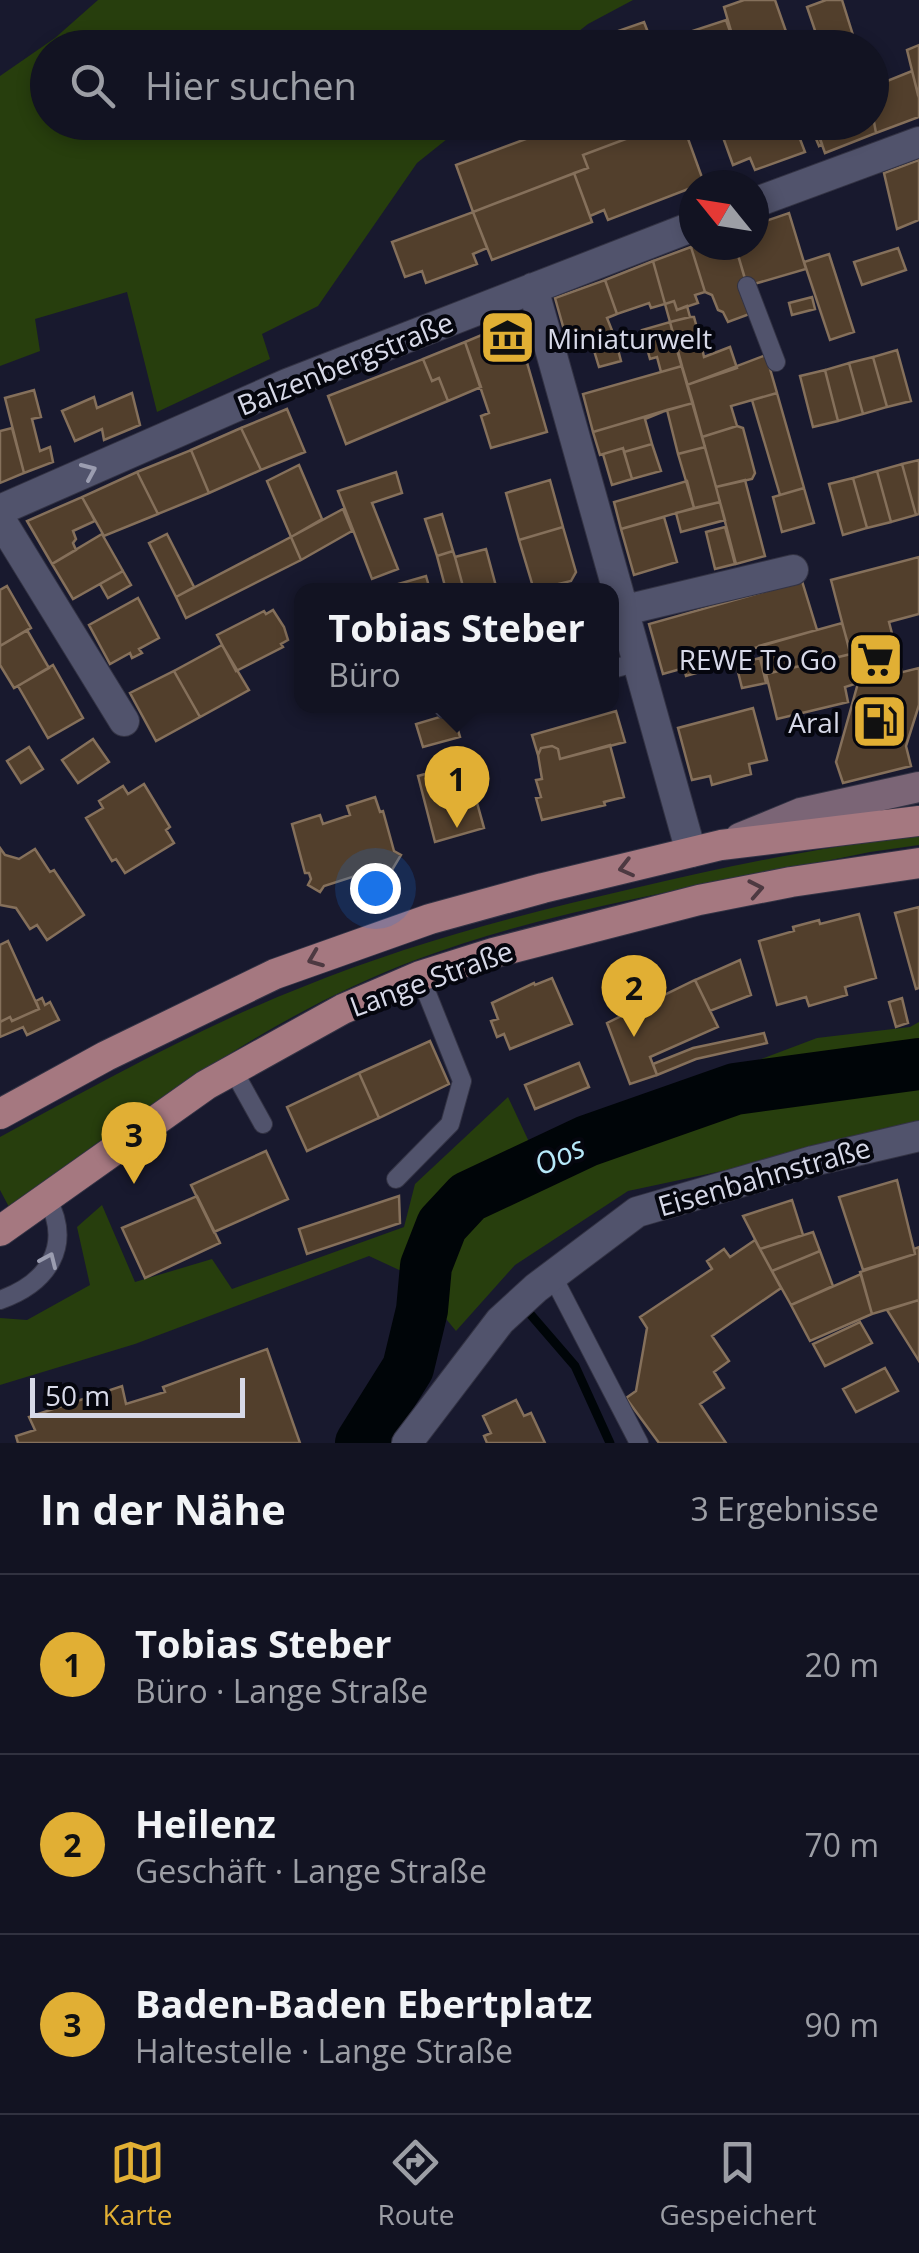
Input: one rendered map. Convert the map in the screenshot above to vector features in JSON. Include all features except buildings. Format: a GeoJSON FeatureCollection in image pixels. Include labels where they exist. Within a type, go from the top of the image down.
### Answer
{"type":"FeatureCollection","features":[{"type":"Feature","properties":{"kind":"main road","name":"Lange Straße"},"geometry":{"type":"LineString","coordinates":[[721,845],[806,811],[919,787]]}},
{"type":"Feature","properties":{"kind":"main road","name":"Lange Straße"},"geometry":{"type":"LineString","coordinates":[[0,1114],[227,996],[327,954],[430,919],[721,845],[919,822]]}},
{"type":"Feature","properties":{"kind":"main road","name":"Lange Straße"},"geometry":{"type":"LineString","coordinates":[[0,1231],[157,1118],[234,1070],[343,1010],[420,976],[699,900],[919,863]]}},
{"type":"Feature","properties":{"kind":"street"},"geometry":{"type":"LineString","coordinates":[[769,197],[919,142]]}},
{"type":"Feature","properties":{"kind":"street","name":"Balzenbergstraße"},"geometry":{"type":"LineString","coordinates":[[0,510],[287,384],[679,232]]}},
{"type":"Feature","properties":{"kind":"street"},"geometry":{"type":"LineString","coordinates":[[532,288],[608,583]]}},
{"type":"Feature","properties":{"kind":"street"},"geometry":{"type":"LineString","coordinates":[[0,518],[124,720]]}},
{"type":"Feature","properties":{"kind":"street"},"geometry":{"type":"LineString","coordinates":[[619,593],[793,570]]}},
{"type":"Feature","properties":{"kind":"street"},"geometry":{"type":"LineString","coordinates":[[619,632],[626,666],[691,852]]}},
{"type":"Feature","properties":{"kind":"street","name":"Eisenbahnstraße"},"geometry":{"type":"LineString","coordinates":[[406,1443],[500,1321],[637,1212],[813,1161],[915,1145]]}},
{"type":"Feature","properties":{"kind":"lane"},"geometry":{"type":"LineString","coordinates":[[747,286],[776,362]]}},
{"type":"Feature","properties":{"kind":"lane"},"geometry":{"type":"LineString","coordinates":[[396,1179],[450,1124],[462,1081],[420,976]]}},
{"type":"Feature","properties":{"kind":"lane"},"geometry":{"type":"LineString","coordinates":[[234,1070],[264,1124]]}},
{"type":"Feature","properties":{"kind":"lane"},"geometry":{"type":"LineString","coordinates":[[0,1300],[38,1280],[48,1269],[58,1232],[47,1198]]}},
{"type":"Feature","properties":{"kind":"lane"},"geometry":{"type":"LineString","coordinates":[[552,1276],[639,1443]]}},
{"type":"Feature","properties":{"kind":"green space"},"geometry":{"type":"Polygon","coordinates":[[[98,0],[633,0],[580,30],[64,30],[98,0]]]}},
{"type":"Feature","properties":{"kind":"green space"},"geometry":{"type":"Polygon","coordinates":[[[30,55],[30,140],[446,140],[417,163],[318,306],[262,334],[270,359],[157,412],[127,292],[35,319],[40,351],[0,366],[0,76],[30,55]]]}},
{"type":"Feature","properties":{"kind":"green space"},"geometry":{"type":"Polygon","coordinates":[[[919,836],[919,845],[585,910],[472,940],[418,959],[309,1008],[257,1037],[156,1102],[9,1207],[0,1190],[0,1137],[185,1039],[341,972],[465,931],[592,898],[776,858],[919,836]]]}},
{"type":"Feature","properties":{"kind":"green space"},"geometry":{"type":"Polygon","coordinates":[[[919,1022],[919,1129],[628,1191],[515,1265],[456,1331],[410,1275],[369,1256],[135,1344],[0,1385],[0,1318],[27,1320],[90,1285],[77,1227],[102,1205],[135,1282],[212,1259],[232,1289],[404,1227],[415,1184],[508,1097],[531,1146],[817,1038],[910,1027],[919,1022]]]}},
{"type":"Feature","properties":{"kind":"waterway","name":"Oos"},"geometry":{"type":"LineString","coordinates":[[361,1443],[408,1368],[422,1310],[426,1266],[442,1225],[468,1197],[587,1141],[735,1089],[919,1064]]}},
{"type":"Feature","properties":{"kind":"waterway"},"geometry":{"type":"LineString","coordinates":[[531,1315],[575,1366],[610,1443]]}},
{"type":"Feature","properties":{"kind":"place","name":"Miniaturwelt"},"geometry":{"type":"Point","coordinates":[508,338]}},
{"type":"Feature","properties":{"kind":"place","name":"REWE To Go"},"geometry":{"type":"Point","coordinates":[876,659]}},
{"type":"Feature","properties":{"kind":"place","name":"Aral"},"geometry":{"type":"Point","coordinates":[879,722]}},
{"type":"Feature","properties":{"kind":"place","name":"Tobias Steber"},"geometry":{"type":"Point","coordinates":[457,828]}},
{"type":"Feature","properties":{"kind":"place","name":"Heilenz"},"geometry":{"type":"Point","coordinates":[634,1037]}},
{"type":"Feature","properties":{"kind":"place","name":"Baden-Baden Ebertplatz"},"geometry":{"type":"Point","coordinates":[134,1184]}}]}
